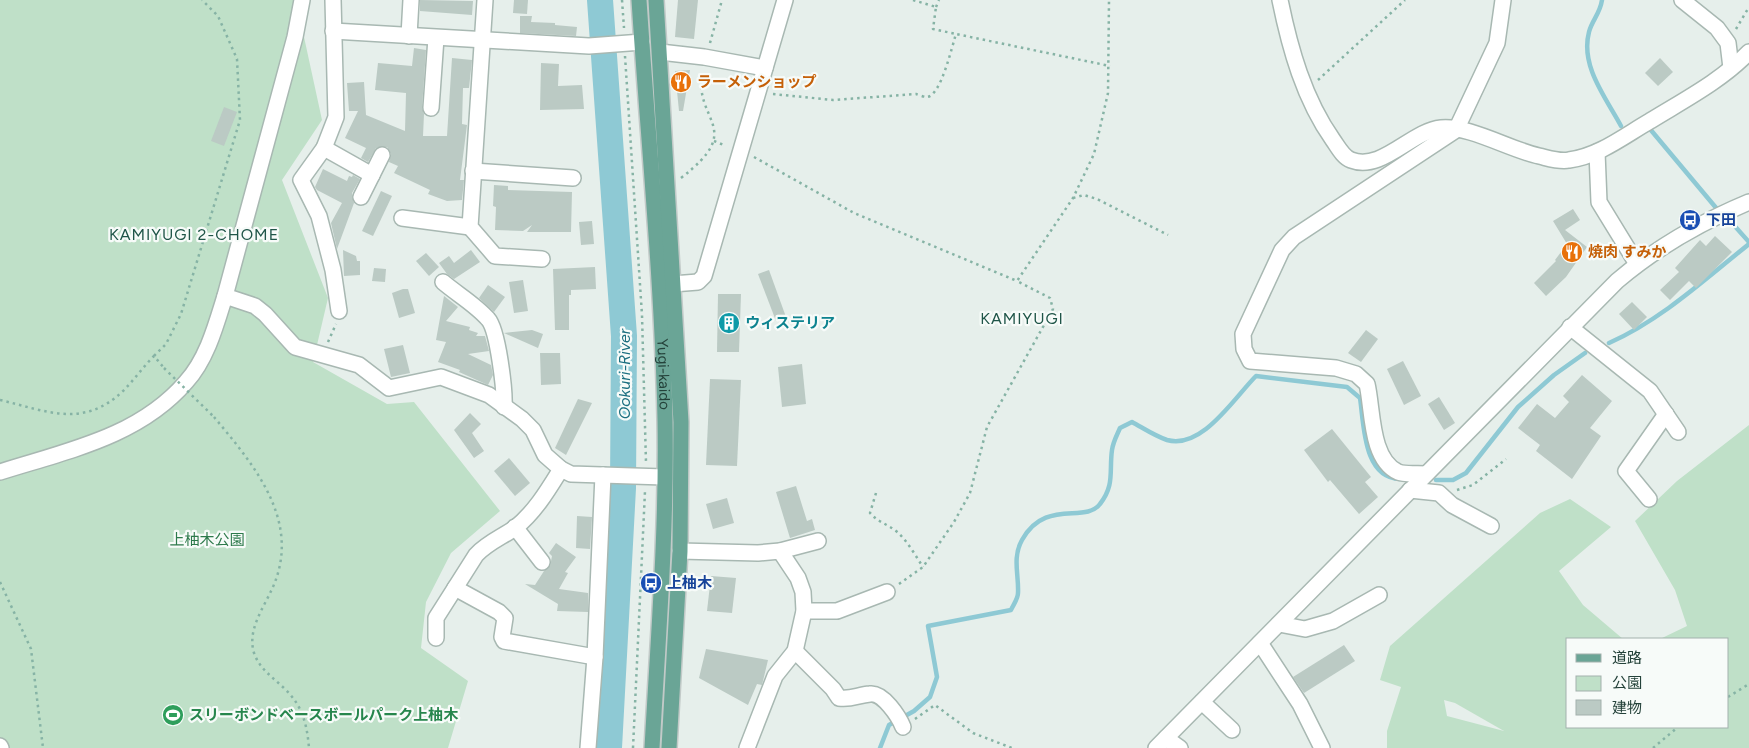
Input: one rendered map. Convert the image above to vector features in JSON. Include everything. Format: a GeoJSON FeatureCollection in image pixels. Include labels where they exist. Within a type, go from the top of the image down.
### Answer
{"type":"FeatureCollection","features":[{"type":"Feature","properties":{"kind":"main road","name":"Yugi-kaido"},"geometry":{"type":"LineString","coordinates":[[639,0],[681,422],[680,551],[669,748]]}},
{"type":"Feature","properties":{"kind":"main road","name":"Yugi-kaido"},"geometry":{"type":"LineString","coordinates":[[652,748],[663,558],[666,285],[660,52],[656,0]]}},
{"type":"Feature","properties":{"kind":"street"},"geometry":{"type":"LineString","coordinates":[[0,472],[109,437],[143,421],[156,412],[187,382],[212,336],[225,296],[286,73],[302,0]]}},
{"type":"Feature","properties":{"kind":"street"},"geometry":{"type":"LineString","coordinates":[[333,0],[336,117],[324,148],[301,180],[320,216],[333,270],[339,311]]}},
{"type":"Feature","properties":{"kind":"street"},"geometry":{"type":"LineString","coordinates":[[409,36],[411,0]]}},
{"type":"Feature","properties":{"kind":"street"},"geometry":{"type":"LineString","coordinates":[[470,227],[485,0]]}},
{"type":"Feature","properties":{"kind":"street"},"geometry":{"type":"LineString","coordinates":[[666,285],[698,282],[704,276],[785,0]]}},
{"type":"Feature","properties":{"kind":"street"},"geometry":{"type":"LineString","coordinates":[[1280,0],[1306,91],[1328,133],[1342,153],[1351,160],[1380,159],[1419,136],[1441,128],[1456,130],[1555,160],[1568,160],[1597,152],[1710,84],[1749,52]]}},
{"type":"Feature","properties":{"kind":"street"},"geometry":{"type":"LineString","coordinates":[[1425,474],[1399,472],[1386,462],[1375,441],[1367,384],[1356,374],[1336,368],[1250,361],[1244,349],[1243,334],[1282,250],[1294,238],[1456,130],[1497,43],[1503,0]]}},
{"type":"Feature","properties":{"kind":"street"},"geometry":{"type":"LineString","coordinates":[[1682,0],[1717,28],[1728,43],[1731,68]]}},
{"type":"Feature","properties":{"kind":"street"},"geometry":{"type":"LineString","coordinates":[[333,31],[589,46],[642,42]]}},
{"type":"Feature","properties":{"kind":"street"},"geometry":{"type":"LineString","coordinates":[[431,108],[436,38]]}},
{"type":"Feature","properties":{"kind":"street"},"geometry":{"type":"LineString","coordinates":[[660,52],[704,57],[765,68]]}},
{"type":"Feature","properties":{"kind":"street"},"geometry":{"type":"LineString","coordinates":[[324,148],[372,175]]}},
{"type":"Feature","properties":{"kind":"street"},"geometry":{"type":"LineString","coordinates":[[1597,152],[1599,202],[1637,264]]}},
{"type":"Feature","properties":{"kind":"street"},"geometry":{"type":"LineString","coordinates":[[361,197],[382,155]]}},
{"type":"Feature","properties":{"kind":"street"},"geometry":{"type":"LineString","coordinates":[[473,171],[574,178]]}},
{"type":"Feature","properties":{"kind":"street"},"geometry":{"type":"LineString","coordinates":[[1161,743],[1570,327],[1637,264],[1686,231],[1749,202]]}},
{"type":"Feature","properties":{"kind":"street"},"geometry":{"type":"LineString","coordinates":[[402,218],[470,227],[495,256],[542,259]]}},
{"type":"Feature","properties":{"kind":"street"},"geometry":{"type":"LineString","coordinates":[[443,282],[489,320],[494,331],[505,391],[504,406]]}},
{"type":"Feature","properties":{"kind":"street"},"geometry":{"type":"LineString","coordinates":[[225,296],[255,306],[271,319],[295,347],[359,365],[389,388],[441,377],[488,395],[533,430],[546,455],[561,469],[571,474],[664,477]]}},
{"type":"Feature","properties":{"kind":"street"},"geometry":{"type":"LineString","coordinates":[[1570,327],[1650,391],[1678,432]]}},
{"type":"Feature","properties":{"kind":"street"},"geometry":{"type":"LineString","coordinates":[[1649,499],[1626,471],[1666,414]]}},
{"type":"Feature","properties":{"kind":"street"},"geometry":{"type":"LineString","coordinates":[[436,638],[436,618],[480,551],[515,527],[541,502],[561,469]]}},
{"type":"Feature","properties":{"kind":"street"},"geometry":{"type":"LineString","coordinates":[[588,748],[606,475]]}},
{"type":"Feature","properties":{"kind":"street"},"geometry":{"type":"LineString","coordinates":[[1410,490],[1439,493],[1452,505],[1490,526]]}},
{"type":"Feature","properties":{"kind":"street"},"geometry":{"type":"LineString","coordinates":[[515,527],[542,562]]}},
{"type":"Feature","properties":{"kind":"street"},"geometry":{"type":"LineString","coordinates":[[680,551],[758,553],[780,551],[818,541]]}},
{"type":"Feature","properties":{"kind":"street"},"geometry":{"type":"LineString","coordinates":[[747,748],[775,676],[795,651],[804,611],[803,592],[798,578],[780,551]]}},
{"type":"Feature","properties":{"kind":"street"},"geometry":{"type":"LineString","coordinates":[[455,588],[499,612],[505,618],[502,637],[504,641],[595,657]]}},
{"type":"Feature","properties":{"kind":"street"},"geometry":{"type":"LineString","coordinates":[[804,611],[836,611],[887,592]]}},
{"type":"Feature","properties":{"kind":"street"},"geometry":{"type":"LineString","coordinates":[[1279,624],[1305,629],[1332,621],[1380,595]]}},
{"type":"Feature","properties":{"kind":"street"},"geometry":{"type":"LineString","coordinates":[[1260,643],[1300,704],[1322,748]]}},
{"type":"Feature","properties":{"kind":"street"},"geometry":{"type":"LineString","coordinates":[[795,651],[833,688],[839,698],[849,700],[872,693],[878,695],[898,715],[902,727]]}},
{"type":"Feature","properties":{"kind":"street"},"geometry":{"type":"LineString","coordinates":[[1202,702],[1232,730]]}},
{"type":"Feature","properties":{"kind":"street"},"geometry":{"type":"LineString","coordinates":[[1161,743],[1180,748]]}},
{"type":"Feature","properties":{"kind":"path"},"geometry":{"type":"LineString","coordinates":[[0,400],[62,416],[83,414],[104,405],[124,390],[166,344],[181,314],[240,120],[237,59],[218,16],[202,0]]}},
{"type":"Feature","properties":{"kind":"path"},"geometry":{"type":"LineString","coordinates":[[622,0],[622,44],[642,315],[644,477],[633,748]]}},
{"type":"Feature","properties":{"kind":"path"},"geometry":{"type":"LineString","coordinates":[[679,179],[707,154],[714,141],[713,121],[701,88],[704,57],[718,18],[722,0]]}},
{"type":"Feature","properties":{"kind":"path"},"geometry":{"type":"LineString","coordinates":[[913,0],[936,7]]}},
{"type":"Feature","properties":{"kind":"path"},"geometry":{"type":"LineString","coordinates":[[938,0],[933,29],[1110,66]]}},
{"type":"Feature","properties":{"kind":"path"},"geometry":{"type":"LineString","coordinates":[[1017,281],[1073,198],[1094,154],[1106,104],[1110,66],[1110,0]]}},
{"type":"Feature","properties":{"kind":"path"},"geometry":{"type":"LineString","coordinates":[[1306,91],[1405,0]]}},
{"type":"Feature","properties":{"kind":"path"},"geometry":{"type":"LineString","coordinates":[[1728,43],[1749,7]]}},
{"type":"Feature","properties":{"kind":"path"},"geometry":{"type":"LineString","coordinates":[[768,94],[833,100],[916,94],[927,97],[932,95],[940,83],[956,34]]}},
{"type":"Feature","properties":{"kind":"path"},"geometry":{"type":"LineString","coordinates":[[741,147],[759,161],[854,213],[1017,281],[1050,298],[1054,309],[987,427],[970,493],[954,522],[924,567],[887,592]]}},
{"type":"Feature","properties":{"kind":"path"},"geometry":{"type":"LineString","coordinates":[[1073,198],[1084,195],[1097,198],[1168,235]]}},
{"type":"Feature","properties":{"kind":"path"},"geometry":{"type":"LineString","coordinates":[[321,354],[335,328],[339,311]]}},
{"type":"Feature","properties":{"kind":"path"},"geometry":{"type":"LineString","coordinates":[[154,356],[214,417],[261,477],[274,505],[280,528],[281,556],[273,587],[253,632],[254,652],[261,668],[286,690],[298,705],[307,724],[309,748]]}},
{"type":"Feature","properties":{"kind":"path"},"geometry":{"type":"LineString","coordinates":[[1439,493],[1473,485],[1506,459]]}},
{"type":"Feature","properties":{"kind":"path"},"geometry":{"type":"LineString","coordinates":[[876,492],[870,513],[877,522],[890,526],[899,533],[924,567]]}},
{"type":"Feature","properties":{"kind":"path"},"geometry":{"type":"LineString","coordinates":[[0,582],[31,649],[43,748]]}},
{"type":"Feature","properties":{"kind":"path"},"geometry":{"type":"LineString","coordinates":[[1729,696],[1749,684]]}},
{"type":"Feature","properties":{"kind":"path"},"geometry":{"type":"LineString","coordinates":[[902,727],[935,705],[973,733],[1012,748]]}},
{"type":"Feature","properties":{"kind":"path"},"geometry":{"type":"LineString","coordinates":[[1653,748],[1677,728]]}},
{"type":"Feature","properties":{"kind":"green space","name":"上柚木公園"},"geometry":{"type":"Polygon","coordinates":[[[0,0],[296,0],[322,120],[282,180],[328,298],[313,362],[387,404],[414,402],[500,511],[451,553],[426,602],[421,648],[468,681],[448,748],[0,748],[0,0]]]}},
{"type":"Feature","properties":{"kind":"green space"},"geometry":{"type":"Polygon","coordinates":[[[1749,425],[1749,748],[1387,748],[1387,731],[1401,687],[1380,680],[1390,646],[1540,513],[1570,499],[1611,527],[1559,571],[1583,605],[1622,638],[1566,638],[1566,728],[1729,728],[1729,638],[1662,638],[1687,626],[1675,590],[1635,521],[1677,481],[1749,425]],[[1444,700],[1447,716],[1504,731],[1455,703],[1444,700]]]}},
{"type":"Feature","properties":{"kind":"building"},"geometry":{"type":"Polygon","coordinates":[[[420,0],[473,1],[472,15],[420,11],[420,0]]]}},
{"type":"Feature","properties":{"kind":"building"},"geometry":{"type":"Polygon","coordinates":[[[514,0],[528,0],[527,14],[513,13],[514,0]]]}},
{"type":"Feature","properties":{"kind":"building"},"geometry":{"type":"Polygon","coordinates":[[[678,0],[698,0],[694,39],[675,37],[678,0]]]}},
{"type":"Feature","properties":{"kind":"building"},"geometry":{"type":"Polygon","coordinates":[[[520,16],[532,16],[531,22],[555,23],[555,25],[577,27],[576,36],[520,33],[520,16]]]}},
{"type":"Feature","properties":{"kind":"building"},"geometry":{"type":"Polygon","coordinates":[[[414,48],[426,50],[422,107],[424,114],[423,136],[447,136],[452,58],[472,60],[469,88],[463,88],[462,124],[467,125],[460,180],[464,180],[462,200],[447,201],[428,194],[430,190],[394,173],[398,166],[389,162],[391,154],[387,147],[376,148],[368,162],[361,158],[366,148],[345,138],[358,111],[349,111],[347,83],[364,82],[366,115],[405,131],[406,93],[375,90],[378,63],[412,66],[414,48]]]}},
{"type":"Feature","properties":{"kind":"building"},"geometry":{"type":"Polygon","coordinates":[[[1660,58],[1673,72],[1658,86],[1645,73],[1660,58]]]}},
{"type":"Feature","properties":{"kind":"building"},"geometry":{"type":"Polygon","coordinates":[[[541,63],[559,64],[558,86],[582,85],[584,109],[540,110],[541,63]]]}},
{"type":"Feature","properties":{"kind":"building"},"geometry":{"type":"Polygon","coordinates":[[[690,70],[683,111],[679,111],[675,71],[690,70]]]}},
{"type":"Feature","properties":{"kind":"building"},"geometry":{"type":"Polygon","coordinates":[[[224,107],[237,112],[224,146],[211,141],[224,107]]]}},
{"type":"Feature","properties":{"kind":"building"},"geometry":{"type":"Polygon","coordinates":[[[323,169],[347,181],[349,176],[352,177],[353,175],[360,179],[352,193],[354,203],[337,249],[331,223],[342,203],[317,190],[315,187],[323,169]]]}},
{"type":"Feature","properties":{"kind":"building"},"geometry":{"type":"Polygon","coordinates":[[[494,185],[508,186],[508,190],[572,192],[571,232],[527,232],[532,225],[523,231],[495,230],[496,207],[493,206],[494,185]]]}},
{"type":"Feature","properties":{"kind":"building"},"geometry":{"type":"Polygon","coordinates":[[[381,191],[392,196],[373,236],[362,231],[381,191]]]}},
{"type":"Feature","properties":{"kind":"building"},"geometry":{"type":"Polygon","coordinates":[[[1573,209],[1580,220],[1565,230],[1587,247],[1566,277],[1546,296],[1534,283],[1556,261],[1567,244],[1553,221],[1573,209]]]}},
{"type":"Feature","properties":{"kind":"building"},"geometry":{"type":"Polygon","coordinates":[[[592,221],[594,244],[581,245],[579,222],[592,221]]]}},
{"type":"Feature","properties":{"kind":"building"},"geometry":{"type":"Polygon","coordinates":[[[1715,236],[1732,252],[1696,288],[1689,281],[1670,300],[1660,290],[1679,272],[1675,268],[1700,240],[1706,246],[1715,236]]]}},
{"type":"Feature","properties":{"kind":"building"},"geometry":{"type":"Polygon","coordinates":[[[343,250],[356,256],[357,261],[360,261],[360,275],[344,276],[343,250]]]}},
{"type":"Feature","properties":{"kind":"building"},"geometry":{"type":"Polygon","coordinates":[[[471,250],[480,262],[454,279],[447,274],[439,263],[449,256],[454,263],[471,250]]]}},
{"type":"Feature","properties":{"kind":"building"},"geometry":{"type":"Polygon","coordinates":[[[426,253],[439,267],[429,276],[416,261],[426,253]]]}},
{"type":"Feature","properties":{"kind":"building"},"geometry":{"type":"Polygon","coordinates":[[[595,267],[596,289],[571,290],[571,295],[569,295],[569,330],[555,330],[553,269],[595,267]]]}},
{"type":"Feature","properties":{"kind":"building"},"geometry":{"type":"Polygon","coordinates":[[[374,268],[386,269],[385,282],[372,281],[374,268]]]}},
{"type":"Feature","properties":{"kind":"building"},"geometry":{"type":"Polygon","coordinates":[[[769,270],[786,317],[776,321],[758,274],[769,270]]]}},
{"type":"Feature","properties":{"kind":"building"},"geometry":{"type":"Polygon","coordinates":[[[523,280],[528,311],[514,313],[509,282],[523,280]]]}},
{"type":"Feature","properties":{"kind":"building"},"geometry":{"type":"Polygon","coordinates":[[[488,285],[505,297],[494,312],[479,298],[488,285]]]}},
{"type":"Feature","properties":{"kind":"building"},"geometry":{"type":"Polygon","coordinates":[[[408,289],[415,313],[399,318],[392,293],[408,289]]]}},
{"type":"Feature","properties":{"kind":"building","name":"ウィステリア"},"geometry":{"type":"Polygon","coordinates":[[[718,294],[741,294],[739,352],[717,352],[718,294]]]}},
{"type":"Feature","properties":{"kind":"building"},"geometry":{"type":"Polygon","coordinates":[[[444,296],[458,307],[446,321],[470,327],[469,330],[478,333],[476,336],[485,336],[489,351],[468,354],[491,365],[493,375],[488,385],[459,372],[460,370],[438,362],[446,342],[436,340],[444,296]]]}},
{"type":"Feature","properties":{"kind":"building"},"geometry":{"type":"Polygon","coordinates":[[[1632,302],[1647,317],[1634,330],[1619,314],[1632,302]]]}},
{"type":"Feature","properties":{"kind":"building"},"geometry":{"type":"Polygon","coordinates":[[[532,330],[543,334],[538,348],[504,333],[532,330]]]}},
{"type":"Feature","properties":{"kind":"building"},"geometry":{"type":"Polygon","coordinates":[[[1366,330],[1378,339],[1361,362],[1348,353],[1366,330]]]}},
{"type":"Feature","properties":{"kind":"building"},"geometry":{"type":"Polygon","coordinates":[[[403,345],[410,373],[391,377],[384,349],[403,345]]]}},
{"type":"Feature","properties":{"kind":"building"},"geometry":{"type":"Polygon","coordinates":[[[540,353],[560,353],[561,384],[541,385],[540,353]]]}},
{"type":"Feature","properties":{"kind":"building"},"geometry":{"type":"Polygon","coordinates":[[[1403,361],[1421,396],[1404,405],[1387,369],[1403,361]]]}},
{"type":"Feature","properties":{"kind":"building"},"geometry":{"type":"Polygon","coordinates":[[[802,364],[806,404],[782,407],[778,367],[802,364]]]}},
{"type":"Feature","properties":{"kind":"building"},"geometry":{"type":"Polygon","coordinates":[[[1582,375],[1612,401],[1590,428],[1601,436],[1572,479],[1536,451],[1540,445],[1518,428],[1537,404],[1555,418],[1569,402],[1563,396],[1582,375]]]}},
{"type":"Feature","properties":{"kind":"building"},"geometry":{"type":"Polygon","coordinates":[[[710,379],[741,380],[737,466],[706,465],[710,379]]]}},
{"type":"Feature","properties":{"kind":"building"},"geometry":{"type":"Polygon","coordinates":[[[1439,397],[1455,423],[1444,430],[1428,404],[1439,397]]]}},
{"type":"Feature","properties":{"kind":"building"},"geometry":{"type":"Polygon","coordinates":[[[578,399],[592,403],[566,455],[555,448],[578,399]]]}},
{"type":"Feature","properties":{"kind":"building"},"geometry":{"type":"Polygon","coordinates":[[[470,413],[481,424],[472,433],[484,451],[474,458],[454,430],[470,413]]]}},
{"type":"Feature","properties":{"kind":"building"},"geometry":{"type":"Polygon","coordinates":[[[1332,429],[1371,477],[1365,482],[1378,497],[1359,514],[1330,480],[1328,482],[1304,450],[1332,429]]]}},
{"type":"Feature","properties":{"kind":"building"},"geometry":{"type":"Polygon","coordinates":[[[509,458],[530,483],[515,496],[494,471],[509,458]]]}},
{"type":"Feature","properties":{"kind":"building"},"geometry":{"type":"Polygon","coordinates":[[[796,486],[807,521],[812,519],[815,530],[790,538],[776,492],[796,486]]]}},
{"type":"Feature","properties":{"kind":"building"},"geometry":{"type":"Polygon","coordinates":[[[727,498],[734,523],[713,529],[706,504],[727,498]]]}},
{"type":"Feature","properties":{"kind":"building"},"geometry":{"type":"Polygon","coordinates":[[[577,516],[592,517],[590,549],[576,548],[577,516]]]}},
{"type":"Feature","properties":{"kind":"building"},"geometry":{"type":"Polygon","coordinates":[[[556,543],[576,557],[565,572],[568,573],[559,589],[588,593],[588,612],[557,611],[558,604],[525,584],[535,585],[544,571],[550,566],[552,556],[549,553],[556,543]]]}},
{"type":"Feature","properties":{"kind":"building"},"geometry":{"type":"Polygon","coordinates":[[[711,576],[736,578],[732,613],[707,611],[711,576]]]}},
{"type":"Feature","properties":{"kind":"building"},"geometry":{"type":"Polygon","coordinates":[[[1344,645],[1355,661],[1304,693],[1293,677],[1344,645]]]}},
{"type":"Feature","properties":{"kind":"building"},"geometry":{"type":"Polygon","coordinates":[[[706,649],[768,660],[762,685],[757,684],[748,705],[699,678],[706,649]]]}},
{"type":"Feature","properties":{"kind":"waterway","name":"Ookuri-River"},"geometry":{"type":"LineString","coordinates":[[600,0],[624,336],[623,488],[609,748]]}},
{"type":"Feature","properties":{"kind":"waterway"},"geometry":{"type":"LineString","coordinates":[[1602,0],[1600,9],[1589,32],[1588,57],[1596,81],[1621,126]]}},
{"type":"Feature","properties":{"kind":"waterway"},"geometry":{"type":"LineString","coordinates":[[1645,131],[1650,129],[1717,209]]}},
{"type":"Feature","properties":{"kind":"waterway"},"geometry":{"type":"LineString","coordinates":[[1732,223],[1749,242]]}},
{"type":"Feature","properties":{"kind":"waterway"},"geometry":{"type":"LineString","coordinates":[[1609,343],[1628,334],[1664,311],[1749,244]]}},
{"type":"Feature","properties":{"kind":"waterway"},"geometry":{"type":"LineString","coordinates":[[1436,480],[1453,480],[1466,473],[1518,407],[1554,375],[1585,353]]}},
{"type":"Feature","properties":{"kind":"waterway"},"geometry":{"type":"LineString","coordinates":[[880,748],[889,725],[914,711],[930,697],[937,677],[928,626],[1011,610],[1018,595],[1017,553],[1022,540],[1031,527],[1042,519],[1053,515],[1093,510],[1100,504],[1110,484],[1111,458],[1115,439],[1120,428],[1132,422],[1167,440],[1180,441],[1193,437],[1205,430],[1216,420],[1256,376],[1347,387],[1360,398],[1365,435],[1372,460],[1379,470],[1388,476],[1400,479]]}},
{"type":"Feature","properties":{"kind":"place","name":"ラーメンショップ"},"geometry":{"type":"Point","coordinates":[681,82]}},
{"type":"Feature","properties":{"kind":"place","name":"下田"},"geometry":{"type":"Point","coordinates":[1690,220]}},
{"type":"Feature","properties":{"kind":"place","name":"焼肉 すみか"},"geometry":{"type":"Point","coordinates":[1572,252]}},
{"type":"Feature","properties":{"kind":"place","name":"ウィステリア"},"geometry":{"type":"Point","coordinates":[729,323]}},
{"type":"Feature","properties":{"kind":"place","name":"上柚木"},"geometry":{"type":"Point","coordinates":[651,583]}},
{"type":"Feature","properties":{"kind":"place","name":"スリーボンドベースボールパーク上柚木"},"geometry":{"type":"Point","coordinates":[173,715]}},
{"type":"Feature","properties":{"kind":"district","name":"KAMIYUGI 2-CHOME"},"geometry":{"type":"Point","coordinates":[194,234]}},
{"type":"Feature","properties":{"kind":"district","name":"KAMIYUGI"},"geometry":{"type":"Point","coordinates":[1022,318]}}]}
